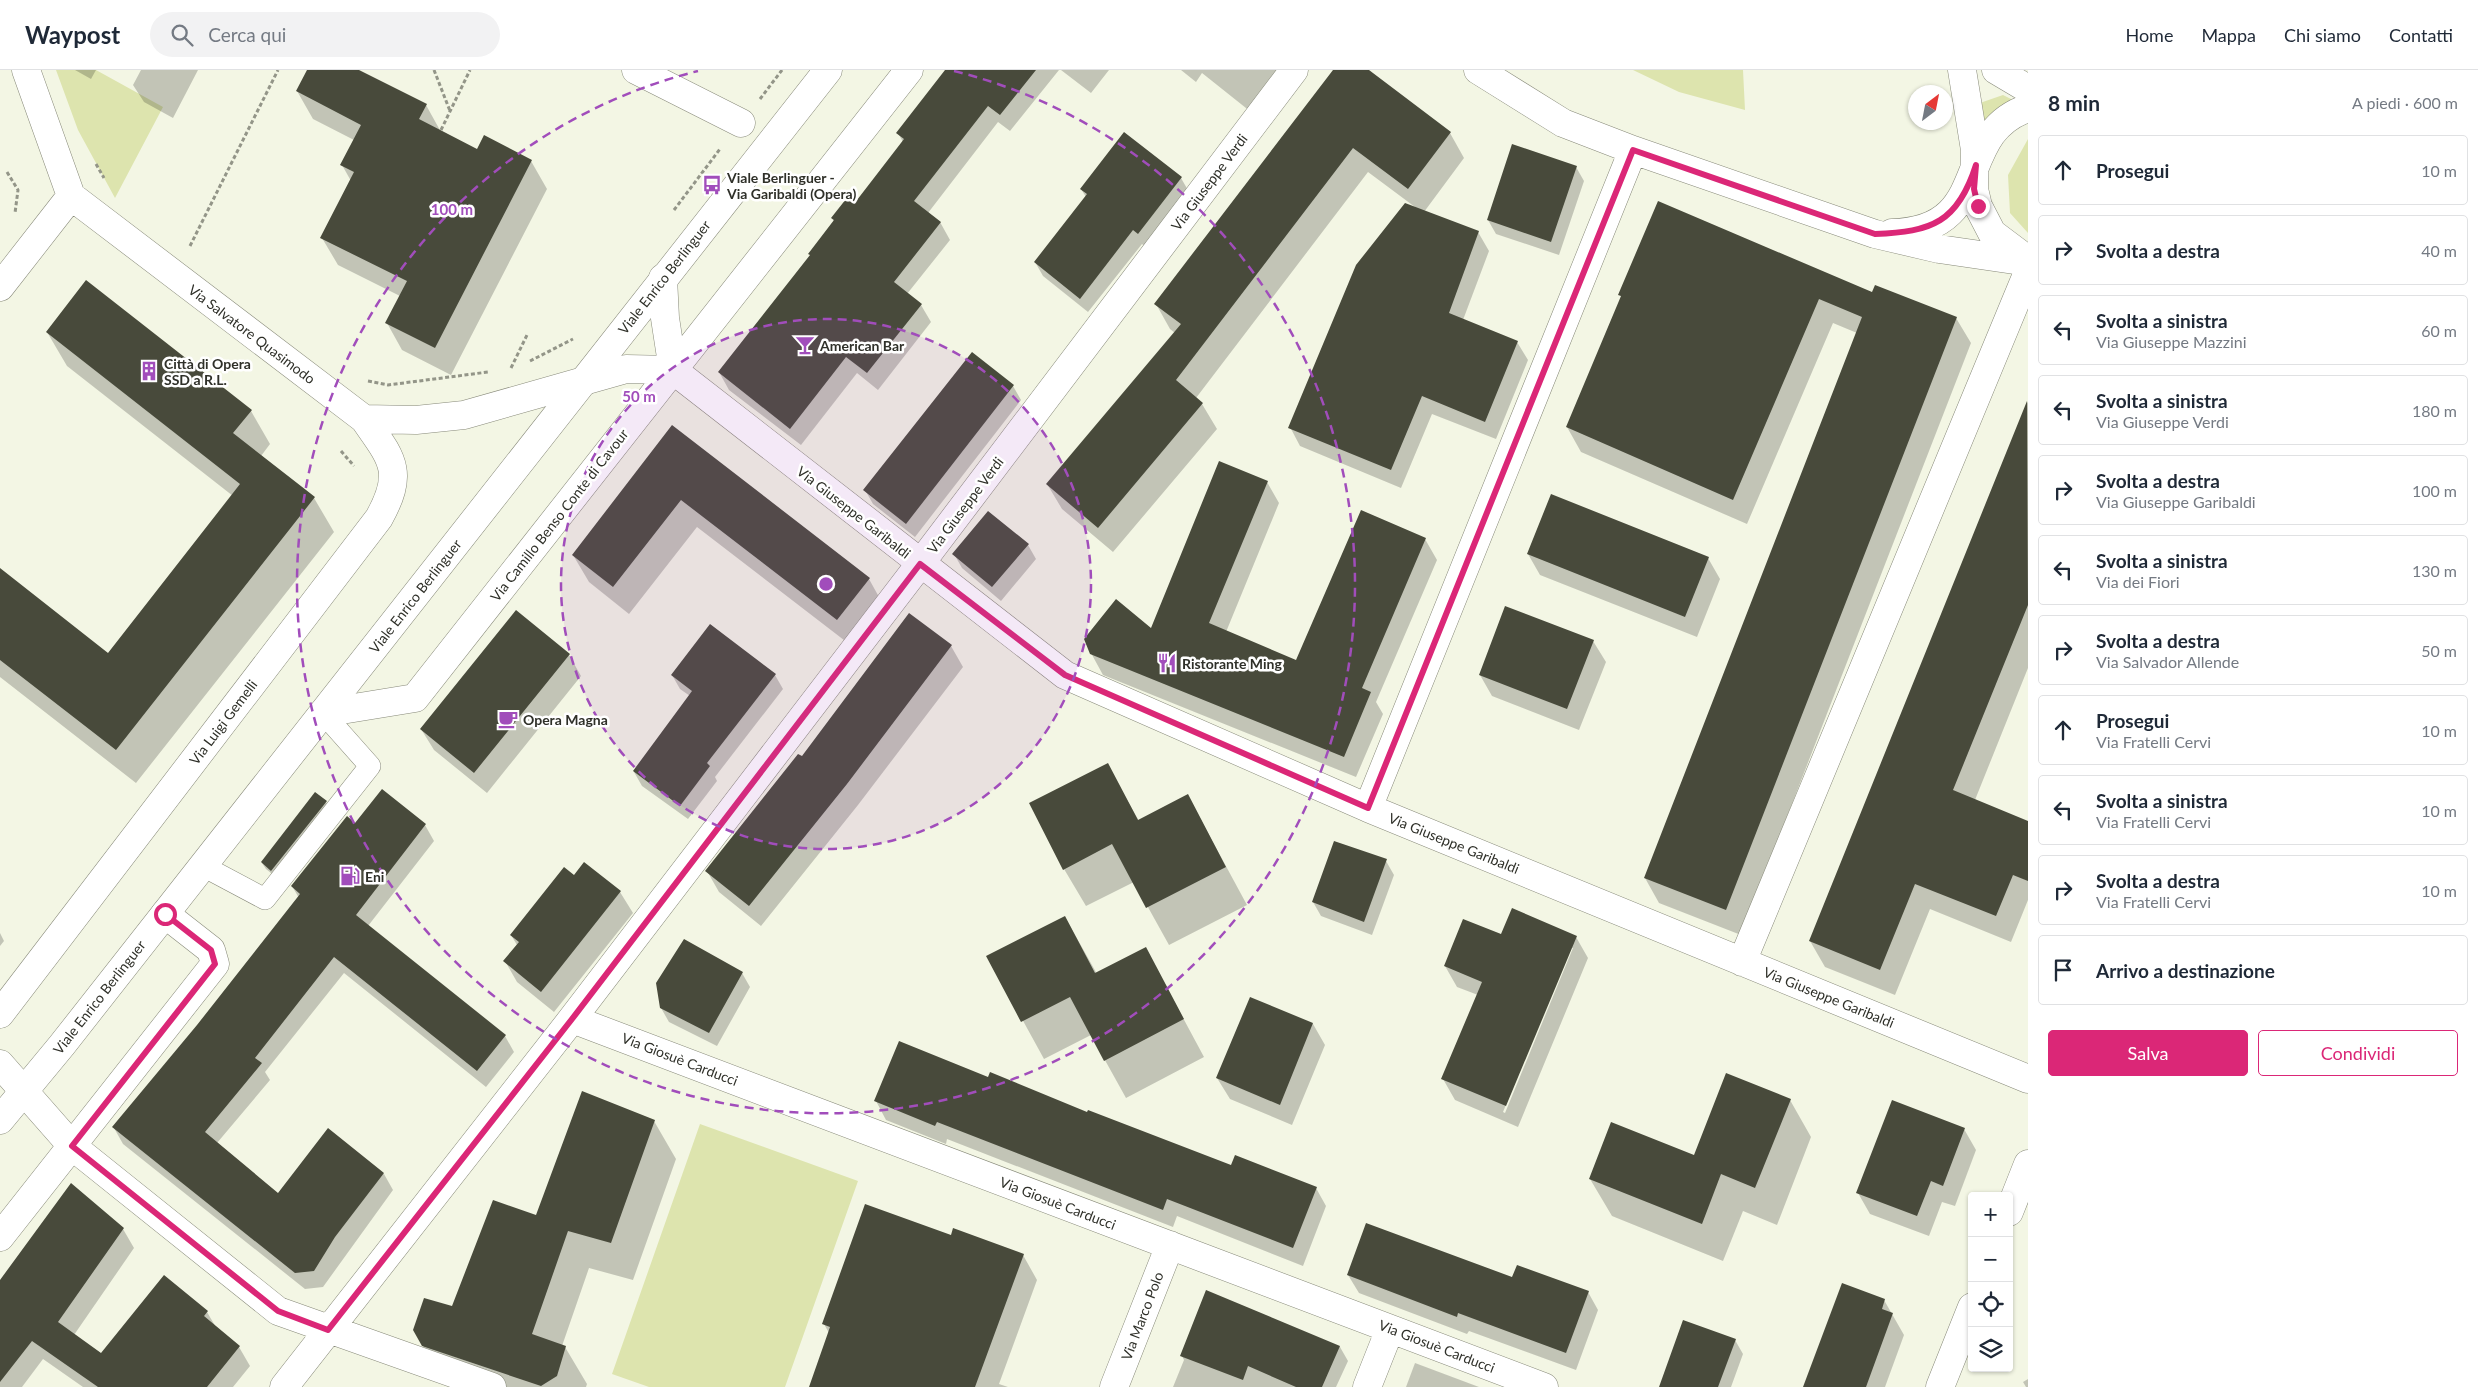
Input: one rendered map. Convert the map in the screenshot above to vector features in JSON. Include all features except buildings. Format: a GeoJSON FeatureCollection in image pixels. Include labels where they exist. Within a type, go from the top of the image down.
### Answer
{"type":"FeatureCollection","features":[{"type":"Feature","properties":{"kind":"street"},"geometry":{"type":"LineString","coordinates":[[0,287],[71,196],[26,70]]}},
{"type":"Feature","properties":{"kind":"street"},"geometry":{"type":"LineString","coordinates":[[636,70],[741,123]]}},
{"type":"Feature","properties":{"kind":"street","name":"Viale Enrico Berlinguer"},"geometry":{"type":"LineString","coordinates":[[0,1120],[23,1089],[62,1045],[828,70]]}},
{"type":"Feature","properties":{"kind":"street","name":"Via Camillo Benso Conte di Cavour"},"geometry":{"type":"LineString","coordinates":[[323,713],[415,698],[909,70]]}},
{"type":"Feature","properties":{"kind":"street","name":"Via Giuseppe Verdi"},"geometry":{"type":"LineString","coordinates":[[284,1387],[572,1019],[1294,70]]}},
{"type":"Feature","properties":{"kind":"street"},"geometry":{"type":"LineString","coordinates":[[1478,70],[1563,123],[1633,150],[1875,234],[1939,249],[2028,261]]}},
{"type":"Feature","properties":{"kind":"street"},"geometry":{"type":"LineString","coordinates":[[1962,70],[1976,165],[1974,189],[1982,216],[2000,240],[2028,261]]}},
{"type":"Feature","properties":{"kind":"street"},"geometry":{"type":"LineString","coordinates":[[1996,70],[2028,89]]}},
{"type":"Feature","properties":{"kind":"street"},"geometry":{"type":"LineString","coordinates":[[1875,234],[1912,232],[1934,224],[1946,216],[1962,198],[1985,143],[1995,128],[2010,116],[2028,108]]}},
{"type":"Feature","properties":{"kind":"street"},"geometry":{"type":"LineString","coordinates":[[1368,808],[1633,150]]}},
{"type":"Feature","properties":{"kind":"street","name":"Via Salvatore Quasimodo"},"geometry":{"type":"LineString","coordinates":[[71,196],[364,419]]}},
{"type":"Feature","properties":{"kind":"street"},"geometry":{"type":"LineString","coordinates":[[1742,962],[2028,272]]}},
{"type":"Feature","properties":{"kind":"street"},"geometry":{"type":"LineString","coordinates":[[364,419],[416,420],[464,415],[580,384],[626,369],[673,370],[665,318],[663,278]]}},
{"type":"Feature","properties":{"kind":"street","name":"Via Giuseppe Garibaldi"},"geometry":{"type":"LineString","coordinates":[[673,370],[1065,675],[1368,808],[2028,1078]]}},
{"type":"Feature","properties":{"kind":"street","name":"Via Luigi Gemelli"},"geometry":{"type":"LineString","coordinates":[[0,1014],[379,518],[389,500],[394,483],[394,469],[387,452],[364,419]]}},
{"type":"Feature","properties":{"kind":"street"},"geometry":{"type":"LineString","coordinates":[[0,1237],[215,964],[211,950],[165,914]]}},
{"type":"Feature","properties":{"kind":"street","name":"Via Giosuè Carducci"},"geometry":{"type":"LineString","coordinates":[[572,1019],[1544,1387]]}},
{"type":"Feature","properties":{"kind":"street"},"geometry":{"type":"LineString","coordinates":[[0,1064],[72,1146],[278,1311],[492,1387]]}},
{"type":"Feature","properties":{"kind":"street"},"geometry":{"type":"LineString","coordinates":[[2013,1202],[2028,1164]]}},
{"type":"Feature","properties":{"kind":"street","name":"Via Marco Polo"},"geometry":{"type":"LineString","coordinates":[[1114,1387],[1170,1245]]}},
{"type":"Feature","properties":{"kind":"street"},"geometry":{"type":"LineString","coordinates":[[1940,1387],[1968,1317]]}},
{"type":"Feature","properties":{"kind":"street"},"geometry":{"type":"LineString","coordinates":[[1367,1387],[1390,1329]]}},
{"type":"Feature","properties":{"kind":"lane"},"geometry":{"type":"LineString","coordinates":[[203,866],[265,898],[337,809],[370,766],[323,713]]}},
{"type":"Feature","properties":{"kind":"path"},"geometry":{"type":"LineString","coordinates":[[172,273],[186,252],[278,70]]}},
{"type":"Feature","properties":{"kind":"path"},"geometry":{"type":"LineString","coordinates":[[434,70],[450,111]]}},
{"type":"Feature","properties":{"kind":"path"},"geometry":{"type":"LineString","coordinates":[[441,130],[470,70]]}},
{"type":"Feature","properties":{"kind":"path"},"geometry":{"type":"LineString","coordinates":[[7,172],[18,190],[14,220]]}},
{"type":"Feature","properties":{"kind":"path"},"geometry":{"type":"LineString","coordinates":[[517,366],[510,370],[527,335]]}},
{"type":"Feature","properties":{"kind":"path"},"geometry":{"type":"LineString","coordinates":[[524,363],[576,338]]}},
{"type":"Feature","properties":{"kind":"path"},"geometry":{"type":"LineString","coordinates":[[388,385],[492,372]]}},
{"type":"Feature","properties":{"kind":"green space"},"geometry":{"type":"Polygon","coordinates":[[[56,70],[96,70],[163,107],[115,198],[78,130],[56,70]]]}},
{"type":"Feature","properties":{"kind":"green space"},"geometry":{"type":"Polygon","coordinates":[[[1633,70],[1743,70],[1745,110],[1679,92],[1633,70]]]}},
{"type":"Feature","properties":{"kind":"green space"},"geometry":{"type":"Polygon","coordinates":[[[2003,95],[2013,100],[1985,135],[1977,104],[2003,95]]]}},
{"type":"Feature","properties":{"kind":"green space"},"geometry":{"type":"Polygon","coordinates":[[[2028,139],[2028,233],[2010,213],[2008,175],[2028,139]]]}},
{"type":"Feature","properties":{"kind":"green space"},"geometry":{"type":"Polygon","coordinates":[[[700,1124],[858,1181],[785,1387],[649,1387],[612,1374],[700,1124]]]}},
{"type":"Feature","properties":{"kind":"place","name":"Viale Berlinguer - Via Garibaldi (Opera)"},"geometry":{"type":"Point","coordinates":[712,185]}},
{"type":"Feature","properties":{"kind":"place","name":"American Bar"},"geometry":{"type":"Point","coordinates":[805,345]}},
{"type":"Feature","properties":{"kind":"place","name":"Città di Opera SSD a R.L."},"geometry":{"type":"Point","coordinates":[149,371]}},
{"type":"Feature","properties":{"kind":"place","name":"Ristorante Ming"},"geometry":{"type":"Point","coordinates":[1167,663]}},
{"type":"Feature","properties":{"kind":"place","name":"Opera Magna"},"geometry":{"type":"Point","coordinates":[508,719]}},
{"type":"Feature","properties":{"kind":"place","name":"Eni"},"geometry":{"type":"Point","coordinates":[350,876]}},
{"type":"Feature","properties":{"kind":"route"},"geometry":{"type":"LineString","coordinates":[[165,914],[211,950],[215,964],[72,1146],[278,1311],[328,1330],[572,1019],[920,564],[1065,675],[1368,808],[1633,150],[1875,234],[1912,232],[1934,224],[1946,216],[1962,198],[1976,165],[1974,189],[1978,206]]}}]}
